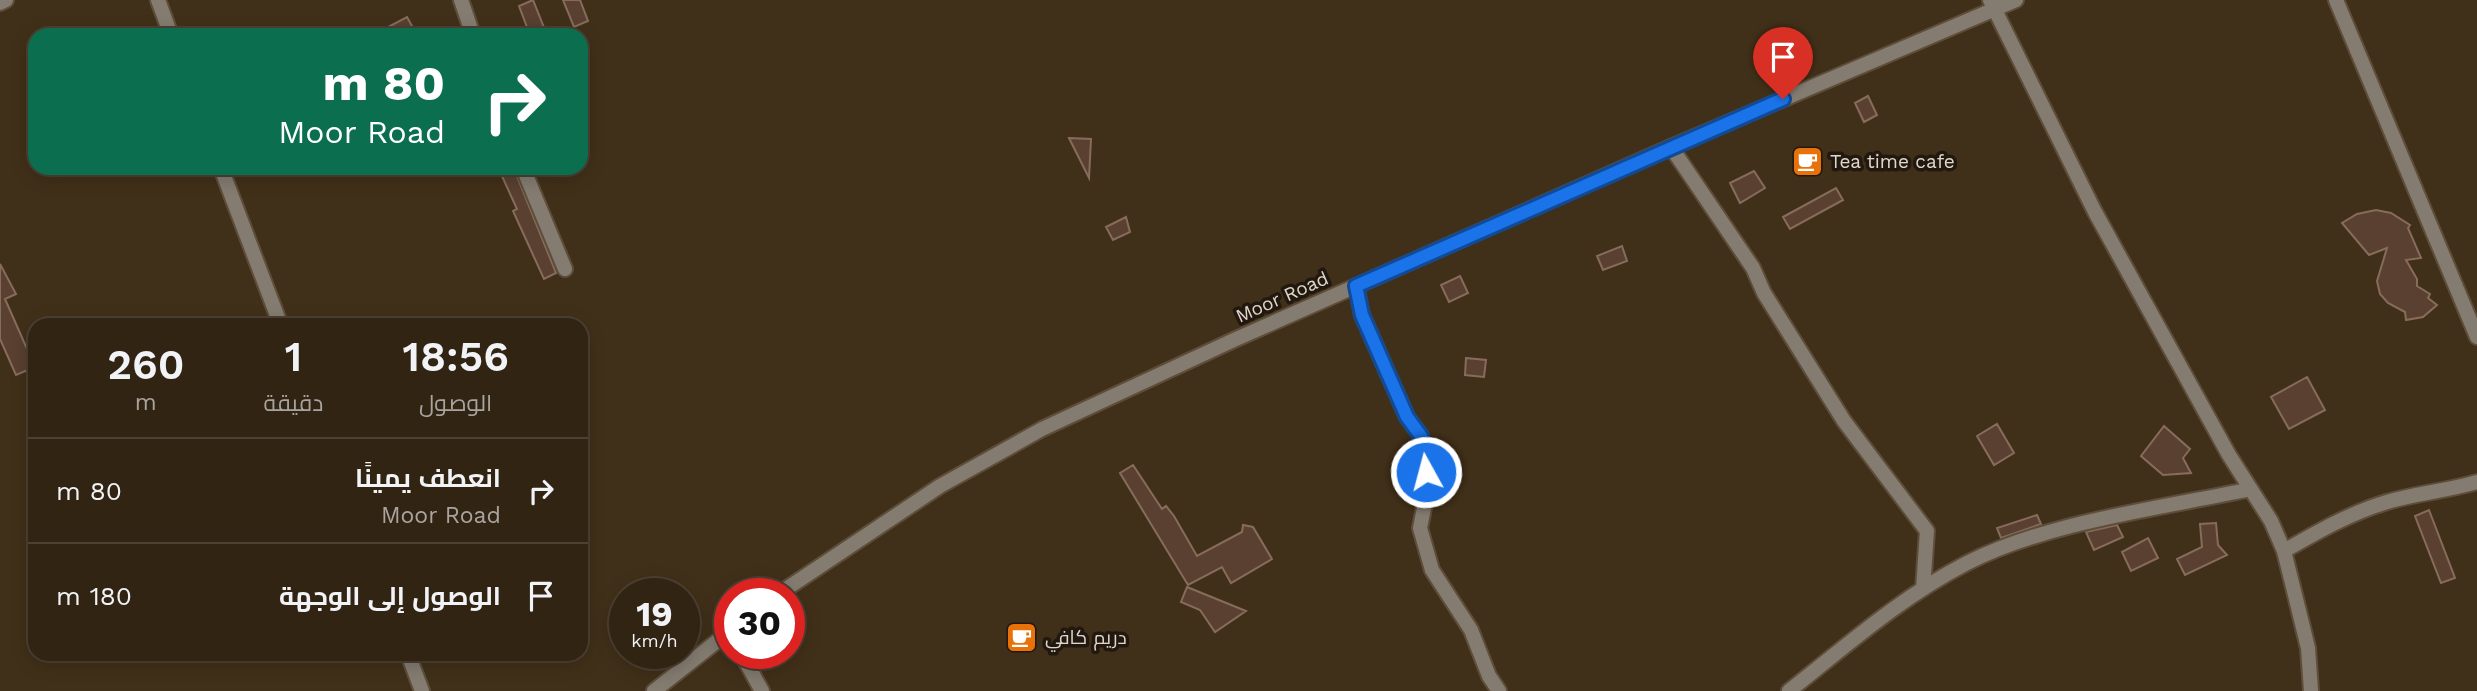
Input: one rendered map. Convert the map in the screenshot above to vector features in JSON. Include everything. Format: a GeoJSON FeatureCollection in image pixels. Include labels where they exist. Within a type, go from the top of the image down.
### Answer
{"type":"FeatureCollection","features":[{"type":"Feature","properties":{"kind":"street"},"geometry":{"type":"LineString","coordinates":[[0,3],[6,0]]}},
{"type":"Feature","properties":{"kind":"street"},"geometry":{"type":"LineString","coordinates":[[158,0],[168,28]]}},
{"type":"Feature","properties":{"kind":"street"},"geometry":{"type":"LineString","coordinates":[[461,0],[471,28]]}},
{"type":"Feature","properties":{"kind":"street","name":"Moor Road"},"geometry":{"type":"LineString","coordinates":[[802,578],[940,486],[1042,429],[1356,286],[1992,4],[2016,0]]}},
{"type":"Feature","properties":{"kind":"street"},"geometry":{"type":"LineString","coordinates":[[2336,0],[2477,337]]}},
{"type":"Feature","properties":{"kind":"street"},"geometry":{"type":"LineString","coordinates":[[1992,4],[2095,212],[2250,489],[2262,504],[2284,551],[2308,648],[2311,691]]}},
{"type":"Feature","properties":{"kind":"street"},"geometry":{"type":"LineString","coordinates":[[1671,147],[1753,268],[1764,293],[1844,421],[1927,531],[1923,589]]}},
{"type":"Feature","properties":{"kind":"street"},"geometry":{"type":"LineString","coordinates":[[224,175],[278,318]]}},
{"type":"Feature","properties":{"kind":"street"},"geometry":{"type":"LineString","coordinates":[[526,175],[565,269]]}},
{"type":"Feature","properties":{"kind":"street"},"geometry":{"type":"LineString","coordinates":[[1356,286],[1362,315],[1407,417],[1421,436],[1428,488],[1420,528],[1433,570],[1471,630],[1489,676],[1499,691]]}},
{"type":"Feature","properties":{"kind":"street"},"geometry":{"type":"LineString","coordinates":[[2284,551],[2362,510],[2477,482]]}},
{"type":"Feature","properties":{"kind":"street"},"geometry":{"type":"LineString","coordinates":[[1789,691],[1836,651],[1923,589],[1969,562],[2062,530],[2250,489]]}},
{"type":"Feature","properties":{"kind":"street"},"geometry":{"type":"LineString","coordinates":[[654,691],[714,644]]}},
{"type":"Feature","properties":{"kind":"street"},"geometry":{"type":"LineString","coordinates":[[411,661],[422,691]]}},
{"type":"Feature","properties":{"kind":"street"},"geometry":{"type":"LineString","coordinates":[[750,669],[762,691]]}},
{"type":"Feature","properties":{"kind":"building"},"geometry":{"type":"Polygon","coordinates":[[[533,0],[544,28],[527,28],[519,6],[533,0]]]}},
{"type":"Feature","properties":{"kind":"building"},"geometry":{"type":"Polygon","coordinates":[[[563,0],[580,0],[588,21],[574,27],[563,0]]]}},
{"type":"Feature","properties":{"kind":"building"},"geometry":{"type":"Polygon","coordinates":[[[407,17],[413,28],[386,28],[407,17]]]}},
{"type":"Feature","properties":{"kind":"building"},"geometry":{"type":"Polygon","coordinates":[[[1868,96],[1877,115],[1864,122],[1855,103],[1868,96]]]}},
{"type":"Feature","properties":{"kind":"building"},"geometry":{"type":"Polygon","coordinates":[[[1069,138],[1091,139],[1089,178],[1069,138]]]}},
{"type":"Feature","properties":{"kind":"building"},"geometry":{"type":"Polygon","coordinates":[[[1754,171],[1765,188],[1740,203],[1730,183],[1754,171]]]}},
{"type":"Feature","properties":{"kind":"building"},"geometry":{"type":"Polygon","coordinates":[[[501,175],[516,175],[556,273],[544,279],[513,211],[517,209],[501,175]]]}},
{"type":"Feature","properties":{"kind":"building"},"geometry":{"type":"Polygon","coordinates":[[[1836,188],[1843,200],[1790,229],[1783,217],[1836,188]]]}},
{"type":"Feature","properties":{"kind":"building"},"geometry":{"type":"Polygon","coordinates":[[[2376,210],[2391,213],[2410,225],[2408,228],[2421,258],[2406,260],[2417,279],[2417,286],[2430,294],[2428,298],[2437,305],[2423,317],[2406,320],[2405,312],[2388,303],[2380,294],[2377,281],[2387,248],[2369,255],[2342,223],[2357,214],[2376,210]]]}},
{"type":"Feature","properties":{"kind":"building"},"geometry":{"type":"Polygon","coordinates":[[[1126,217],[1130,232],[1113,240],[1106,227],[1126,217]]]}},
{"type":"Feature","properties":{"kind":"building"},"geometry":{"type":"Polygon","coordinates":[[[1622,246],[1627,261],[1603,270],[1597,256],[1622,246]]]}},
{"type":"Feature","properties":{"kind":"building"},"geometry":{"type":"Polygon","coordinates":[[[0,264],[16,294],[5,299],[28,351],[28,370],[16,375],[0,339],[0,264]]]}},
{"type":"Feature","properties":{"kind":"building"},"geometry":{"type":"Polygon","coordinates":[[[1460,276],[1468,293],[1449,302],[1441,285],[1460,276]]]}},
{"type":"Feature","properties":{"kind":"building"},"geometry":{"type":"Polygon","coordinates":[[[1466,358],[1486,360],[1484,377],[1465,375],[1466,358]]]}},
{"type":"Feature","properties":{"kind":"building"},"geometry":{"type":"Polygon","coordinates":[[[2307,377],[2325,410],[2289,429],[2271,397],[2307,377]]]}},
{"type":"Feature","properties":{"kind":"building"},"geometry":{"type":"Polygon","coordinates":[[[1997,424],[2014,453],[1994,465],[1977,436],[1997,424]]]}},
{"type":"Feature","properties":{"kind":"building"},"geometry":{"type":"Polygon","coordinates":[[[2164,426],[2190,449],[2183,458],[2191,473],[2163,475],[2141,456],[2164,426]]]}},
{"type":"Feature","properties":{"kind":"building"},"geometry":{"type":"Polygon","coordinates":[[[1133,465],[1162,509],[1166,506],[1174,516],[1197,556],[1242,532],[1243,525],[1253,527],[1272,559],[1231,583],[1222,567],[1188,585],[1120,473],[1133,465]]]}},
{"type":"Feature","properties":{"kind":"building"},"geometry":{"type":"Polygon","coordinates":[[[2429,510],[2455,578],[2441,583],[2415,516],[2429,510]]]}},
{"type":"Feature","properties":{"kind":"building"},"geometry":{"type":"Polygon","coordinates":[[[2037,515],[2041,524],[2001,538],[1997,528],[2037,515]]]}},
{"type":"Feature","properties":{"kind":"building"},"geometry":{"type":"Polygon","coordinates":[[[2216,523],[2218,545],[2227,555],[2185,575],[2177,559],[2202,547],[2200,524],[2216,523]]]}},
{"type":"Feature","properties":{"kind":"building"},"geometry":{"type":"Polygon","coordinates":[[[2117,525],[2123,537],[2094,550],[2086,532],[2117,525]]]}},
{"type":"Feature","properties":{"kind":"building"},"geometry":{"type":"Polygon","coordinates":[[[2148,538],[2158,558],[2131,571],[2122,552],[2148,538]]]}},
{"type":"Feature","properties":{"kind":"building"},"geometry":{"type":"Polygon","coordinates":[[[1187,587],[1246,611],[1215,632],[1200,610],[1181,602],[1187,587]]]}},
{"type":"Feature","properties":{"kind":"place","name":"Tea time cafe"},"geometry":{"type":"Point","coordinates":[1807,161]}},
{"type":"Feature","properties":{"kind":"place","name":"دريم كافي"},"geometry":{"type":"Point","coordinates":[1022,637]}},
{"type":"Feature","properties":{"kind":"route"},"geometry":{"type":"LineString","coordinates":[[1426,472],[1421,436],[1407,417],[1362,315],[1356,286],[1783,99]]}}]}
